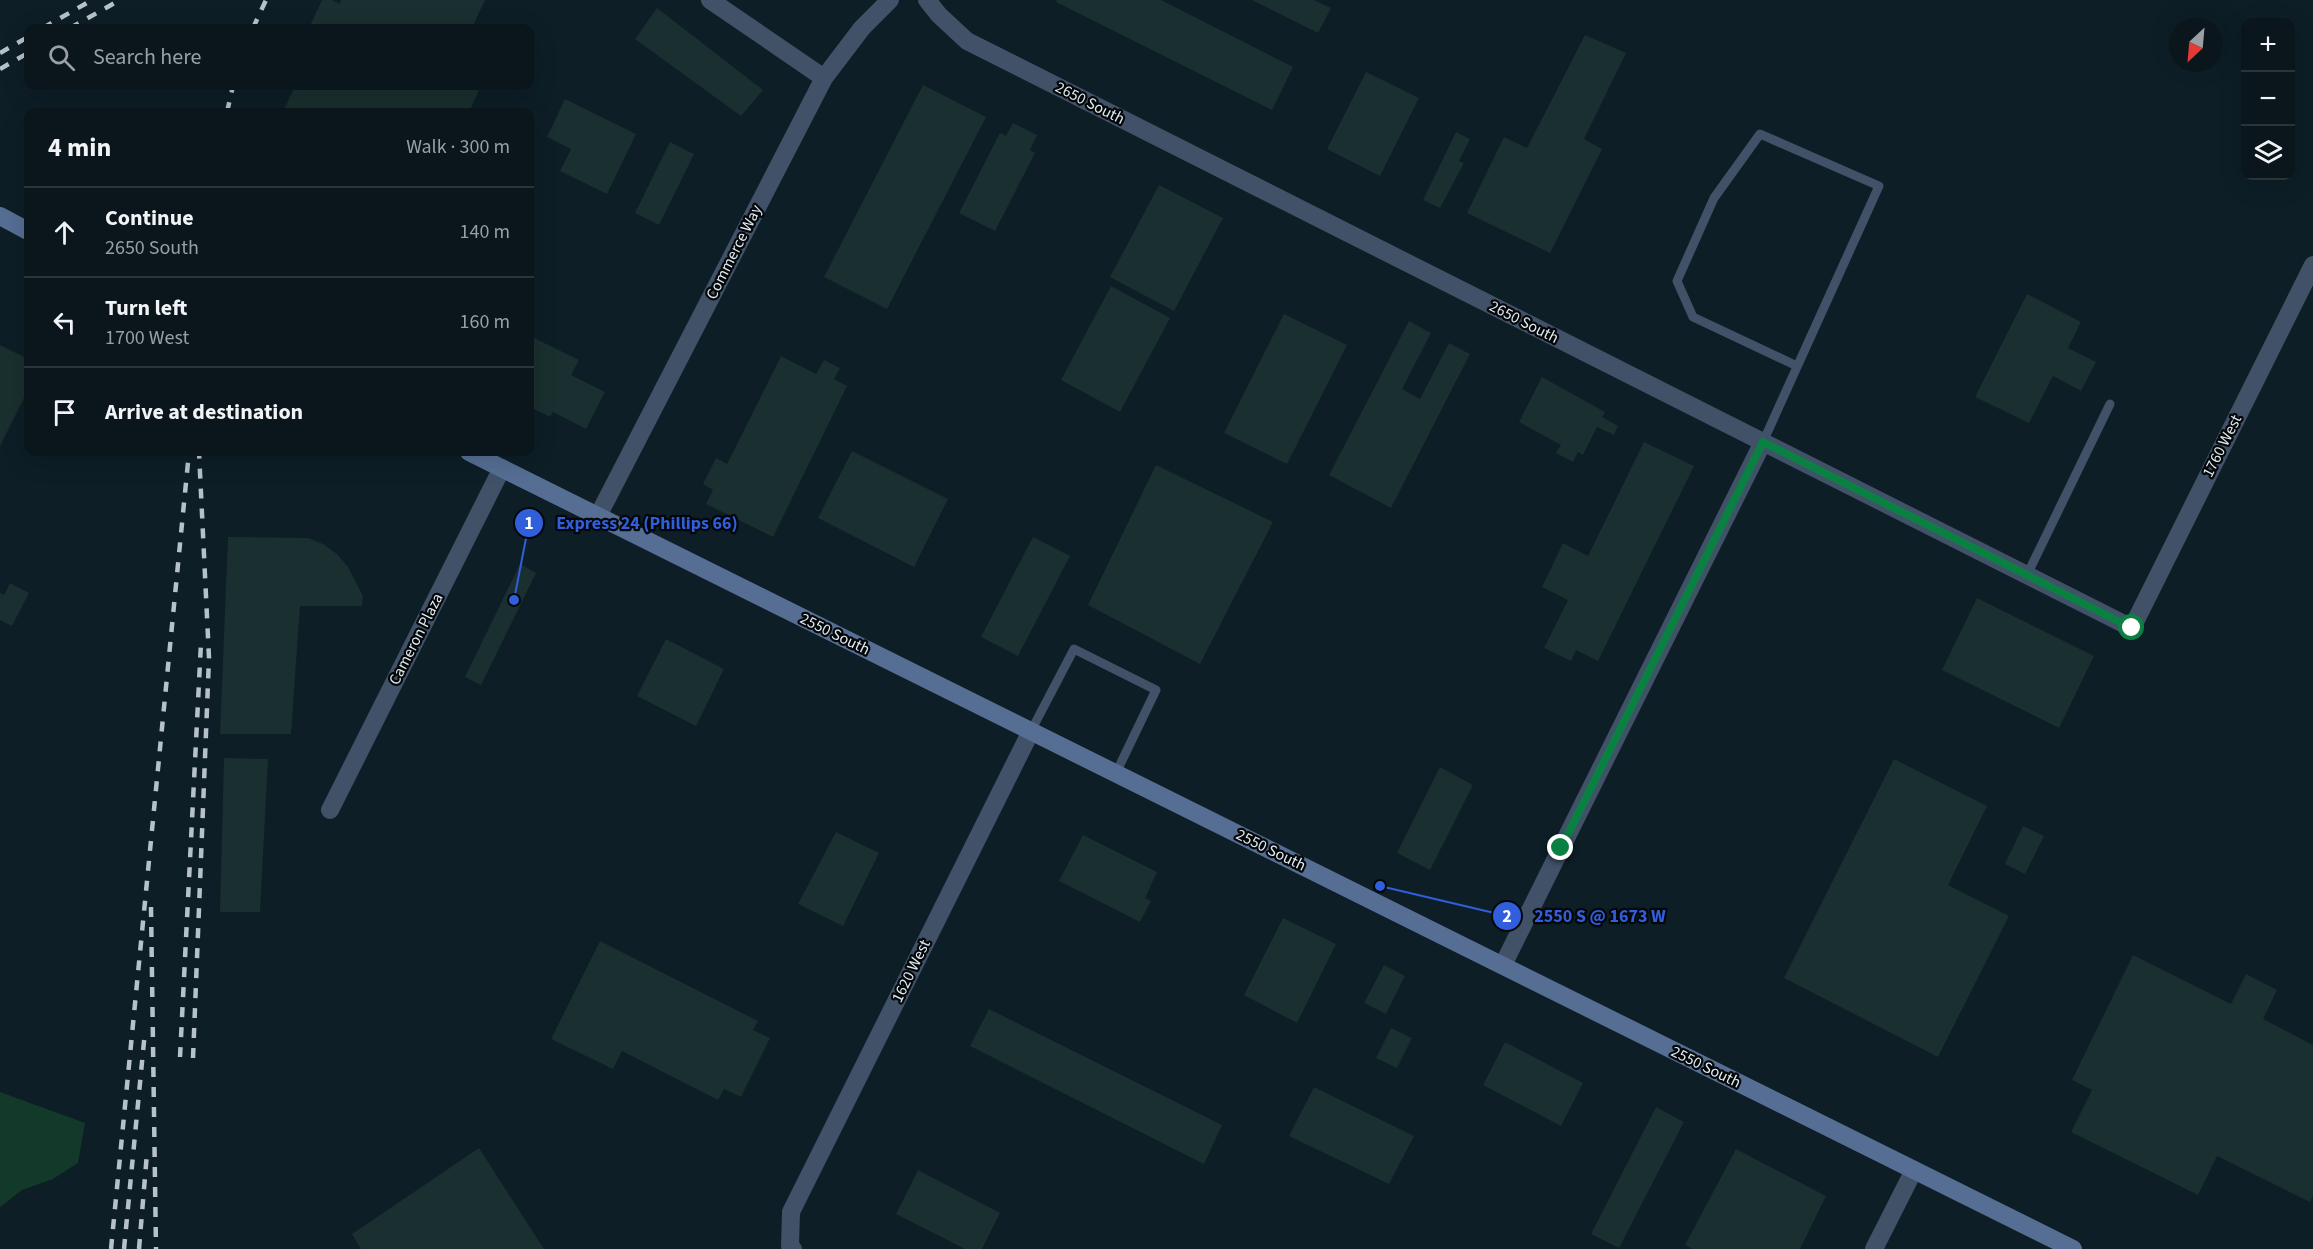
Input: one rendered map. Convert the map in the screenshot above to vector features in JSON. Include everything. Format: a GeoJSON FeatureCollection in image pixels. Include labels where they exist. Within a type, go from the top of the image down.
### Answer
{"type":"FeatureCollection","features":[{"type":"Feature","properties":{"kind":"main road"},"geometry":{"type":"LineString","coordinates":[[0,216],[24,229]]}},
{"type":"Feature","properties":{"kind":"main road","name":"2550 South"},"geometry":{"type":"LineString","coordinates":[[477,456],[2073,1249]]}},
{"type":"Feature","properties":{"kind":"street"},"geometry":{"type":"LineString","coordinates":[[710,0],[824,78]]}},
{"type":"Feature","properties":{"kind":"street","name":"Commerce Way"},"geometry":{"type":"LineString","coordinates":[[598,516],[824,78],[862,28],[890,0]]}},
{"type":"Feature","properties":{"kind":"street","name":"2650 South"},"geometry":{"type":"LineString","coordinates":[[927,0],[939,15],[967,41],[2132,628]]}},
{"type":"Feature","properties":{"kind":"street","name":"1760 West"},"geometry":{"type":"LineString","coordinates":[[2132,628],[2313,265]]}},
{"type":"Feature","properties":{"kind":"street"},"geometry":{"type":"LineString","coordinates":[[1503,965],[1763,442]]}},
{"type":"Feature","properties":{"kind":"street","name":"Cameron Plaza"},"geometry":{"type":"LineString","coordinates":[[330,810],[502,468]]}},
{"type":"Feature","properties":{"kind":"street","name":"1620 West"},"geometry":{"type":"LineString","coordinates":[[792,1249],[790,1246],[791,1212],[1031,731]]}},
{"type":"Feature","properties":{"kind":"street"},"geometry":{"type":"LineString","coordinates":[[1874,1249],[1914,1170]]}},
{"type":"Feature","properties":{"kind":"lane"},"geometry":{"type":"LineString","coordinates":[[1763,442],[1879,186],[1760,134],[1714,198],[1677,280],[1693,317],[1797,366]]}},
{"type":"Feature","properties":{"kind":"lane"},"geometry":{"type":"LineString","coordinates":[[2027,575],[2110,404]]}},
{"type":"Feature","properties":{"kind":"lane"},"geometry":{"type":"LineString","coordinates":[[1031,731],[1074,650],[1156,690],[1116,773]]}},
{"type":"Feature","properties":{"kind":"green space"},"geometry":{"type":"Polygon","coordinates":[[[0,1092],[85,1123],[78,1163],[53,1179],[22,1190],[0,1207],[0,1092]]]}},
{"type":"Feature","properties":{"kind":"building"},"geometry":{"type":"Polygon","coordinates":[[[322,0],[332,0],[340,4],[341,0],[485,0],[474,24],[311,24],[322,0]]]}},
{"type":"Feature","properties":{"kind":"building"},"geometry":{"type":"Polygon","coordinates":[[[1057,0],[1161,0],[1293,67],[1272,110],[1056,2],[1057,0]]]}},
{"type":"Feature","properties":{"kind":"building"},"geometry":{"type":"Polygon","coordinates":[[[1252,0],[1314,0],[1331,8],[1318,33],[1252,0]]]}},
{"type":"Feature","properties":{"kind":"building"},"geometry":{"type":"Polygon","coordinates":[[[657,8],[763,90],[741,116],[635,39],[657,8]]]}},
{"type":"Feature","properties":{"kind":"building"},"geometry":{"type":"Polygon","coordinates":[[[1585,35],[1626,53],[1584,139],[1602,149],[1550,253],[1467,213],[1504,137],[1527,148],[1585,35]]]}},
{"type":"Feature","properties":{"kind":"building"},"geometry":{"type":"Polygon","coordinates":[[[1366,72],[1419,98],[1380,176],[1327,149],[1366,72]]]}},
{"type":"Feature","properties":{"kind":"building"},"geometry":{"type":"Polygon","coordinates":[[[923,85],[986,117],[887,309],[824,277],[923,85]]]}},
{"type":"Feature","properties":{"kind":"building"},"geometry":{"type":"Polygon","coordinates":[[[293,90],[479,90],[471,108],[285,108],[293,90]]]}},
{"type":"Feature","properties":{"kind":"building"},"geometry":{"type":"Polygon","coordinates":[[[565,99],[636,134],[607,194],[560,171],[571,149],[547,137],[565,99]]]}},
{"type":"Feature","properties":{"kind":"building"},"geometry":{"type":"Polygon","coordinates":[[[1013,123],[1037,135],[1030,150],[1035,153],[995,231],[959,213],[1000,133],[1006,136],[1013,123]]]}},
{"type":"Feature","properties":{"kind":"building"},"geometry":{"type":"Polygon","coordinates":[[[1456,132],[1470,139],[1459,161],[1464,163],[1440,208],[1423,200],[1456,132]]]}},
{"type":"Feature","properties":{"kind":"building"},"geometry":{"type":"Polygon","coordinates":[[[670,142],[694,154],[659,225],[635,213],[670,142]]]}},
{"type":"Feature","properties":{"kind":"building"},"geometry":{"type":"Polygon","coordinates":[[[1159,185],[1223,218],[1174,311],[1110,277],[1159,185]]]}},
{"type":"Feature","properties":{"kind":"building"},"geometry":{"type":"Polygon","coordinates":[[[1111,286],[1170,318],[1120,412],[1061,380],[1111,286]]]}},
{"type":"Feature","properties":{"kind":"building"},"geometry":{"type":"Polygon","coordinates":[[[2027,294],[2081,322],[2068,348],[2096,362],[2081,391],[2053,376],[2029,423],[1975,397],[2027,294]]]}},
{"type":"Feature","properties":{"kind":"building"},"geometry":{"type":"Polygon","coordinates":[[[1284,314],[1347,345],[1287,464],[1224,433],[1284,314]]]}},
{"type":"Feature","properties":{"kind":"building"},"geometry":{"type":"Polygon","coordinates":[[[1409,321],[1431,333],[1402,389],[1420,399],[1449,343],[1470,354],[1391,508],[1329,475],[1409,321]]]}},
{"type":"Feature","properties":{"kind":"building"},"geometry":{"type":"Polygon","coordinates":[[[534,338],[579,360],[571,375],[605,392],[586,429],[553,412],[550,417],[534,409],[534,338]]]}},
{"type":"Feature","properties":{"kind":"building"},"geometry":{"type":"Polygon","coordinates":[[[0,345],[24,357],[24,398],[0,446],[0,345]]]}},
{"type":"Feature","properties":{"kind":"building"},"geometry":{"type":"Polygon","coordinates":[[[781,356],[816,374],[824,360],[840,368],[834,379],[847,386],[773,537],[706,504],[713,490],[703,484],[716,458],[727,464],[781,356]]]}},
{"type":"Feature","properties":{"kind":"building"},"geometry":{"type":"Polygon","coordinates":[[[1542,377],[1605,412],[1602,417],[1618,426],[1614,435],[1597,427],[1583,455],[1578,452],[1573,462],[1556,453],[1561,445],[1519,422],[1542,377]]]}},
{"type":"Feature","properties":{"kind":"building"},"geometry":{"type":"Polygon","coordinates":[[[1644,442],[1694,466],[1598,661],[1576,650],[1571,661],[1544,648],[1568,600],[1542,587],[1563,543],[1588,556],[1644,442]]]}},
{"type":"Feature","properties":{"kind":"building"},"geometry":{"type":"Polygon","coordinates":[[[852,451],[948,499],[914,567],[818,518],[852,451]]]}},
{"type":"Feature","properties":{"kind":"building"},"geometry":{"type":"Polygon","coordinates":[[[1156,465],[1273,522],[1200,664],[1088,605],[1156,465]]]}},
{"type":"Feature","properties":{"kind":"building"},"geometry":{"type":"Polygon","coordinates":[[[228,537],[308,538],[323,544],[337,554],[348,567],[363,596],[362,606],[300,606],[291,734],[220,734],[228,537]]]}},
{"type":"Feature","properties":{"kind":"building"},"geometry":{"type":"Polygon","coordinates":[[[1033,537],[1070,556],[1018,656],[981,637],[1033,537]]]}},
{"type":"Feature","properties":{"kind":"building"},"geometry":{"type":"Polygon","coordinates":[[[520,564],[536,573],[481,685],[465,677],[520,564]]]}},
{"type":"Feature","properties":{"kind":"building"},"geometry":{"type":"Polygon","coordinates":[[[10,583],[29,593],[12,626],[0,620],[0,593],[4,595],[10,583]]]}},
{"type":"Feature","properties":{"kind":"building"},"geometry":{"type":"Polygon","coordinates":[[[1977,598],[2094,656],[2059,728],[1942,670],[1977,598]]]}},
{"type":"Feature","properties":{"kind":"building"},"geometry":{"type":"Polygon","coordinates":[[[666,639],[724,669],[696,726],[637,696],[666,639]]]}},
{"type":"Feature","properties":{"kind":"building"},"geometry":{"type":"Polygon","coordinates":[[[224,758],[268,759],[260,912],[220,912],[224,758]]]}},
{"type":"Feature","properties":{"kind":"building"},"geometry":{"type":"Polygon","coordinates":[[[1894,759],[1987,806],[1948,885],[2009,916],[1938,1057],[1784,978],[1894,759]]]}},
{"type":"Feature","properties":{"kind":"building"},"geometry":{"type":"Polygon","coordinates":[[[1440,767],[1473,785],[1430,870],[1397,853],[1440,767]]]}},
{"type":"Feature","properties":{"kind":"building"},"geometry":{"type":"Polygon","coordinates":[[[2023,826],[2044,836],[2025,874],[2005,864],[2023,826]]]}},
{"type":"Feature","properties":{"kind":"building"},"geometry":{"type":"Polygon","coordinates":[[[836,832],[879,853],[843,926],[798,904],[836,832]]]}},
{"type":"Feature","properties":{"kind":"building"},"geometry":{"type":"Polygon","coordinates":[[[1083,835],[1157,872],[1145,898],[1151,901],[1140,922],[1059,881],[1083,835]]]}},
{"type":"Feature","properties":{"kind":"building"},"geometry":{"type":"Polygon","coordinates":[[[1283,918],[1336,944],[1297,1023],[1244,995],[1283,918]]]}},
{"type":"Feature","properties":{"kind":"building"},"geometry":{"type":"Polygon","coordinates":[[[600,941],[758,1021],[753,1030],[770,1038],[741,1097],[724,1089],[718,1100],[622,1051],[613,1069],[551,1039],[600,941]]]}},
{"type":"Feature","properties":{"kind":"building"},"geometry":{"type":"Polygon","coordinates":[[[2133,955],[2231,1004],[2246,974],[2277,990],[2263,1019],[2313,1045],[2313,1196],[2310,1202],[2217,1156],[2198,1195],[2071,1132],[2092,1090],[2072,1080],[2133,955]]]}},
{"type":"Feature","properties":{"kind":"building"},"geometry":{"type":"Polygon","coordinates":[[[1384,965],[1405,976],[1386,1014],[1364,1003],[1384,965]]]}},
{"type":"Feature","properties":{"kind":"building"},"geometry":{"type":"Polygon","coordinates":[[[989,1009],[1222,1125],[1204,1164],[970,1046],[989,1009]]]}},
{"type":"Feature","properties":{"kind":"building"},"geometry":{"type":"Polygon","coordinates":[[[1391,1028],[1412,1038],[1397,1068],[1376,1058],[1391,1028]]]}},
{"type":"Feature","properties":{"kind":"building"},"geometry":{"type":"Polygon","coordinates":[[[1505,1042],[1583,1083],[1561,1126],[1483,1085],[1505,1042]]]}},
{"type":"Feature","properties":{"kind":"building"},"geometry":{"type":"Polygon","coordinates":[[[1314,1087],[1414,1136],[1389,1184],[1289,1136],[1314,1087]]]}},
{"type":"Feature","properties":{"kind":"building"},"geometry":{"type":"Polygon","coordinates":[[[1656,1107],[1684,1122],[1619,1248],[1591,1234],[1656,1107]]]}},
{"type":"Feature","properties":{"kind":"building"},"geometry":{"type":"Polygon","coordinates":[[[479,1148],[544,1249],[361,1249],[352,1234],[479,1148]]]}},
{"type":"Feature","properties":{"kind":"building"},"geometry":{"type":"Polygon","coordinates":[[[1736,1149],[1826,1196],[1800,1249],[1692,1249],[1685,1245],[1736,1149]]]}},
{"type":"Feature","properties":{"kind":"building"},"geometry":{"type":"Polygon","coordinates":[[[918,1170],[1000,1213],[982,1249],[965,1249],[896,1214],[918,1170]]]}},
{"type":"Feature","properties":{"kind":"railway"},"geometry":{"type":"LineString","coordinates":[[50,24],[92,0]]}},
{"type":"Feature","properties":{"kind":"railway"},"geometry":{"type":"LineString","coordinates":[[77,24],[120,0]]}},
{"type":"Feature","properties":{"kind":"railway"},"geometry":{"type":"LineString","coordinates":[[255,24],[266,0]]}},
{"type":"Feature","properties":{"kind":"railway"},"geometry":{"type":"LineString","coordinates":[[0,53],[24,39]]}},
{"type":"Feature","properties":{"kind":"railway"},"geometry":{"type":"LineString","coordinates":[[0,69],[24,55]]}},
{"type":"Feature","properties":{"kind":"railway"},"geometry":{"type":"LineString","coordinates":[[228,108],[232,90]]}},
{"type":"Feature","properties":{"kind":"railway"},"geometry":{"type":"LineString","coordinates":[[111,1249],[189,456]]}},
{"type":"Feature","properties":{"kind":"railway"},"geometry":{"type":"LineString","coordinates":[[193,1058],[209,658],[199,456]]}},
{"type":"Feature","properties":{"kind":"railway"},"geometry":{"type":"LineString","coordinates":[[180,1057],[201,643]]}},
{"type":"Feature","properties":{"kind":"railway"},"geometry":{"type":"LineString","coordinates":[[151,907],[156,1249]]}},
{"type":"Feature","properties":{"kind":"railway"},"geometry":{"type":"LineString","coordinates":[[124,1249],[145,1031]]}},
{"type":"Feature","properties":{"kind":"railway"},"geometry":{"type":"LineString","coordinates":[[139,1249],[147,1153]]}},
{"type":"Feature","properties":{"kind":"place","name":"Express 24 (Phillips 66)"},"geometry":{"type":"Point","coordinates":[514,600]}},
{"type":"Feature","properties":{"kind":"place","name":"2550 S @ 1673 W"},"geometry":{"type":"Point","coordinates":[1380,886]}},
{"type":"Feature","properties":{"kind":"route"},"geometry":{"type":"LineString","coordinates":[[1561,848],[1763,442],[2132,628]]}}]}
